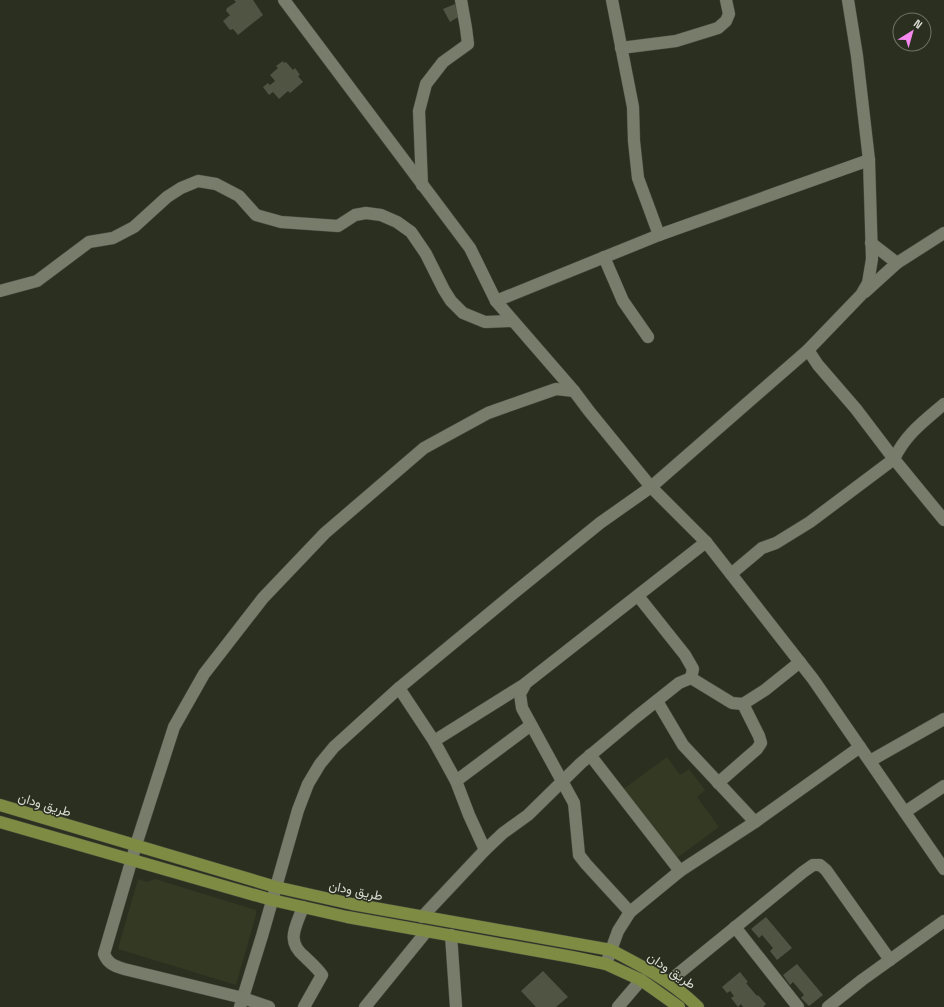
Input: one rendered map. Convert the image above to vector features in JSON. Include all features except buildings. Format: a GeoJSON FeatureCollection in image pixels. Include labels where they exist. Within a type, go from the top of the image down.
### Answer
{"type":"FeatureCollection","features":[{"type":"Feature","properties":{"kind":"main road","name":"طريق ودان"},"geometry":{"type":"LineString","coordinates":[[0,805],[276,887],[352,904],[610,950],[646,968],[668,982],[682,992],[698,1007]]}},
{"type":"Feature","properties":{"kind":"main road","name":"طريق ودان"},"geometry":{"type":"LineString","coordinates":[[0,822],[272,900],[347,917],[606,964],[641,980],[679,1007]]}},
{"type":"Feature","properties":{"kind":"street"},"geometry":{"type":"LineString","coordinates":[[284,0],[470,248],[496,301],[574,391],[651,487],[706,542],[813,678],[944,868]]}},
{"type":"Feature","properties":{"kind":"street"},"geometry":{"type":"LineString","coordinates":[[422,185],[419,111],[426,84],[443,62],[468,44],[461,0]]}},
{"type":"Feature","properties":{"kind":"street"},"geometry":{"type":"LineString","coordinates":[[612,0],[633,107],[634,141],[638,178],[659,235]]}},
{"type":"Feature","properties":{"kind":"street"},"geometry":{"type":"LineString","coordinates":[[621,48],[676,41],[718,28],[726,21],[729,14],[726,0]]}},
{"type":"Feature","properties":{"kind":"street"},"geometry":{"type":"LineString","coordinates":[[848,0],[857,56],[869,160],[871,270],[868,283],[861,295]]}},
{"type":"Feature","properties":{"kind":"street"},"geometry":{"type":"LineString","coordinates":[[496,301],[659,235],[869,160]]}},
{"type":"Feature","properties":{"kind":"street"},"geometry":{"type":"LineString","coordinates":[[0,291],[37,281],[89,242],[114,238],[134,227],[167,196],[198,181],[216,184],[239,196],[256,215],[281,222],[338,226],[355,215],[366,213],[381,215],[397,222],[411,232],[426,254],[448,295],[463,313],[485,322],[513,321]]}},
{"type":"Feature","properties":{"kind":"street"},"geometry":{"type":"LineString","coordinates":[[241,1003],[298,810],[308,784],[320,764],[334,747],[399,688],[600,523],[651,487],[808,350],[861,295],[897,263],[944,233]]}},
{"type":"Feature","properties":{"kind":"street"},"geometry":{"type":"LineString","coordinates":[[871,243],[897,263]]}},
{"type":"Feature","properties":{"kind":"street"},"geometry":{"type":"LineString","coordinates":[[604,257],[623,301],[648,337]]}},
{"type":"Feature","properties":{"kind":"street"},"geometry":{"type":"LineString","coordinates":[[808,350],[818,365],[856,409],[894,459],[944,520]]}},
{"type":"Feature","properties":{"kind":"street"},"geometry":{"type":"LineString","coordinates":[[269,1007],[241,1003],[124,969],[111,964],[106,958],[105,950],[136,845],[174,727],[204,674],[263,598],[324,533],[424,448],[488,413],[556,389],[574,391]]}},
{"type":"Feature","properties":{"kind":"street"},"geometry":{"type":"LineString","coordinates":[[731,574],[762,548],[776,543],[810,522],[894,459],[910,434],[944,404]]}},
{"type":"Feature","properties":{"kind":"street"},"geometry":{"type":"LineString","coordinates":[[434,741],[526,683],[706,542]]}},
{"type":"Feature","properties":{"kind":"street"},"geometry":{"type":"LineString","coordinates":[[422,917],[485,850],[503,833],[528,815],[590,755],[679,683],[691,678],[694,669],[686,655],[638,596]]}},
{"type":"Feature","properties":{"kind":"street"},"geometry":{"type":"LineString","coordinates":[[691,678],[732,703],[743,704],[765,690],[800,662]]}},
{"type":"Feature","properties":{"kind":"street"},"geometry":{"type":"LineString","coordinates":[[526,683],[520,694],[522,708],[574,803],[579,855],[630,912]]}},
{"type":"Feature","properties":{"kind":"street"},"geometry":{"type":"LineString","coordinates":[[399,688],[434,741],[456,781],[485,850]]}},
{"type":"Feature","properties":{"kind":"street"},"geometry":{"type":"LineString","coordinates":[[657,701],[683,745],[755,822]]}},
{"type":"Feature","properties":{"kind":"street"},"geometry":{"type":"LineString","coordinates":[[718,783],[757,749],[761,743],[743,704]]}},
{"type":"Feature","properties":{"kind":"street"},"geometry":{"type":"LineString","coordinates":[[870,761],[944,719]]}},
{"type":"Feature","properties":{"kind":"street"},"geometry":{"type":"LineString","coordinates":[[456,781],[531,725]]}},
{"type":"Feature","properties":{"kind":"street"},"geometry":{"type":"LineString","coordinates":[[606,964],[618,931],[630,912],[680,871],[755,822],[860,747]]}},
{"type":"Feature","properties":{"kind":"street"},"geometry":{"type":"LineString","coordinates":[[590,755],[680,871]]}},
{"type":"Feature","properties":{"kind":"street"},"geometry":{"type":"LineString","coordinates":[[905,812],[944,786]]}},
{"type":"Feature","properties":{"kind":"street"},"geometry":{"type":"LineString","coordinates":[[668,982],[813,865],[820,865],[826,870],[890,960]]}},
{"type":"Feature","properties":{"kind":"street"},"geometry":{"type":"LineString","coordinates":[[303,907],[292,938],[295,948],[318,969],[322,975],[304,1007]]}},
{"type":"Feature","properties":{"kind":"street"},"geometry":{"type":"LineString","coordinates":[[828,1007],[944,921]]}},
{"type":"Feature","properties":{"kind":"street"},"geometry":{"type":"LineString","coordinates":[[735,927],[798,1007]]}},
{"type":"Feature","properties":{"kind":"street"},"geometry":{"type":"LineString","coordinates":[[365,1007],[426,932]]}},
{"type":"Feature","properties":{"kind":"street"},"geometry":{"type":"LineString","coordinates":[[451,936],[456,1007]]}},
{"type":"Feature","properties":{"kind":"street"},"geometry":{"type":"LineString","coordinates":[[618,1007],[641,980]]}},
{"type":"Feature","properties":{"kind":"shaded area"},"geometry":{"type":"Polygon","coordinates":[[[667,757],[680,775],[689,769],[705,790],[697,797],[719,827],[674,860],[622,790],[667,757]]]}},
{"type":"Feature","properties":{"kind":"shaded area"},"geometry":{"type":"Polygon","coordinates":[[[138,879],[147,882],[155,879],[256,910],[256,915],[236,985],[118,949],[138,879]]]}}]}
